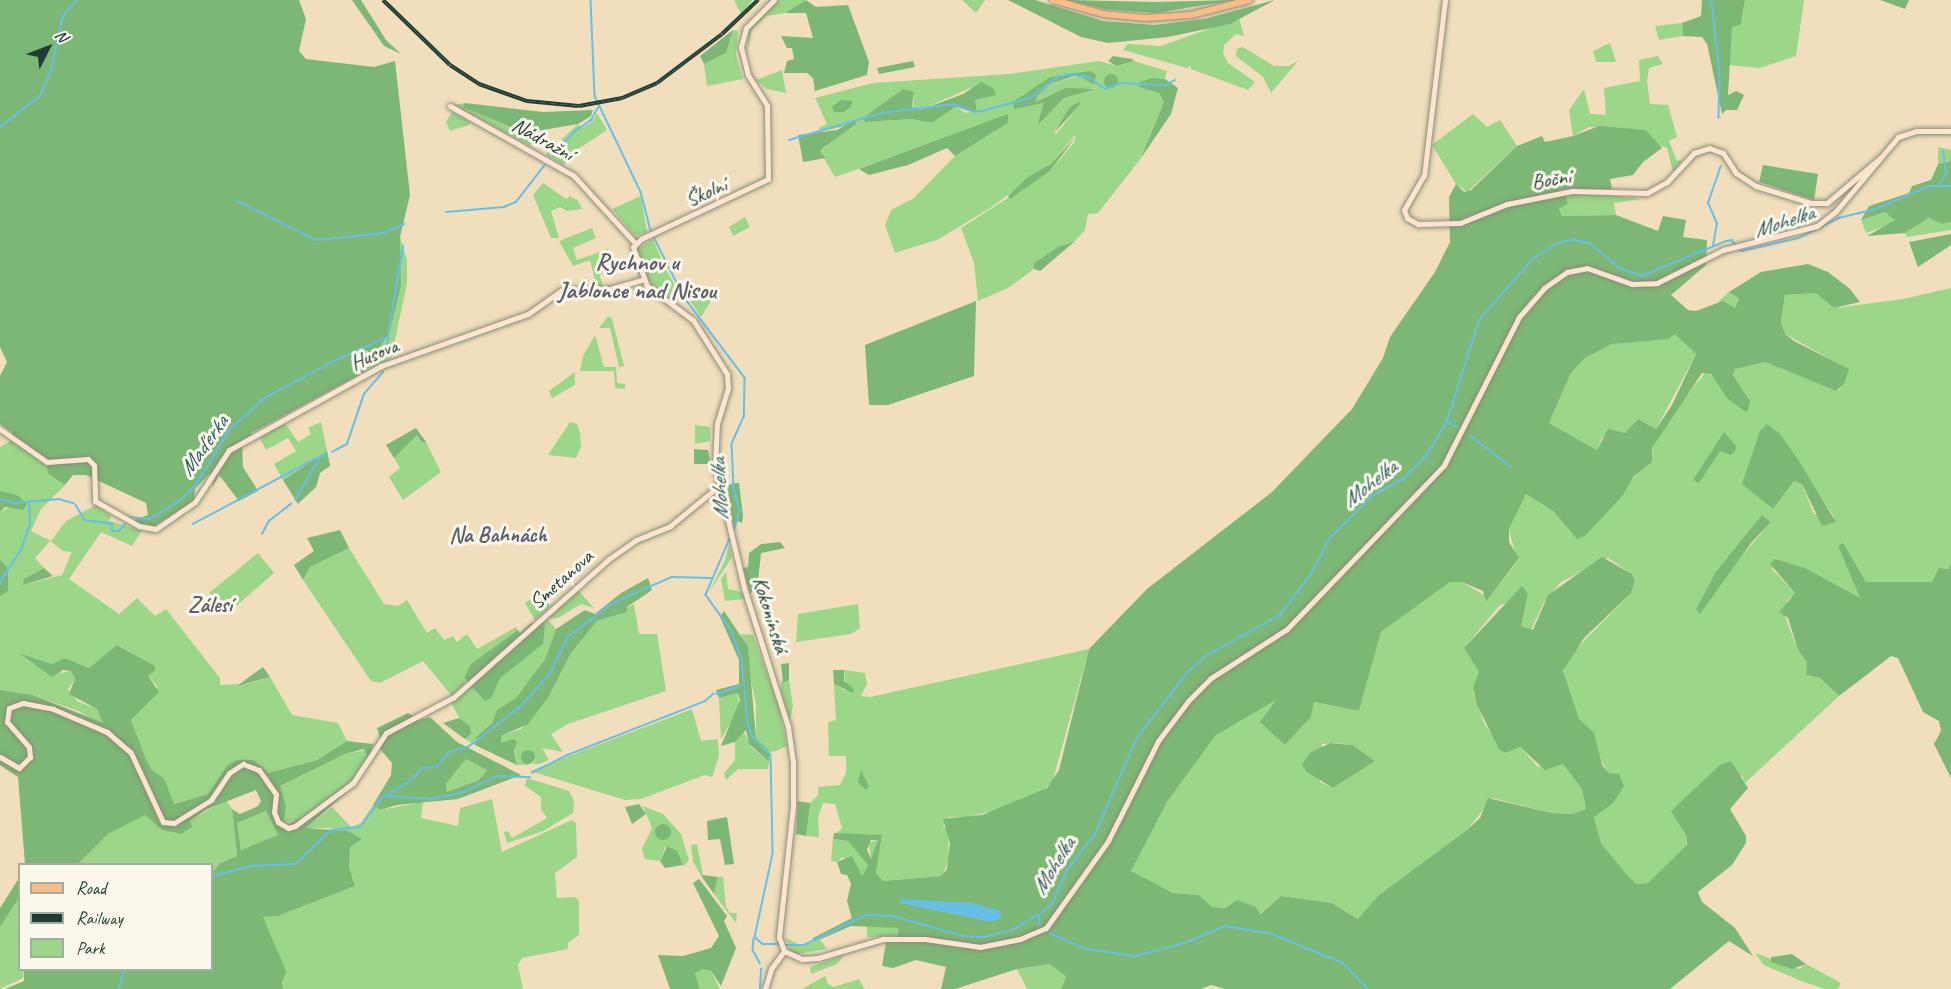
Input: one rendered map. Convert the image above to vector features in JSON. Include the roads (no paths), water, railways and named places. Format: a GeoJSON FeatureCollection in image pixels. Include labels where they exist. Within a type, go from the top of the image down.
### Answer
{"type":"FeatureCollection","features":[{"type":"Feature","properties":{"kind":"main road"},"geometry":{"type":"LineString","coordinates":[[1053,0],[1104,14],[1155,18],[1203,13],[1249,0]]}},
{"type":"Feature","properties":{"kind":"street","name":"Školní"},"geometry":{"type":"LineString","coordinates":[[635,243],[766,181],[770,170],[767,106],[748,75],[741,47],[746,28],[774,0]]}},
{"type":"Feature","properties":{"kind":"street","name":"Boční"},"geometry":{"type":"LineString","coordinates":[[1445,0],[1424,175],[1404,210],[1407,218],[1418,224],[1460,224],[1507,204],[1572,191],[1647,193],[1667,182],[1694,153],[1709,148],[1723,153],[1736,173],[1756,186],[1811,203],[1827,203],[1881,158]]}},
{"type":"Feature","properties":{"kind":"street","name":"Nádražní"},"geometry":{"type":"LineString","coordinates":[[450,106],[571,173],[635,243]]}},
{"type":"Feature","properties":{"kind":"street"},"geometry":{"type":"LineString","coordinates":[[765,989],[771,969],[784,950],[795,957],[818,958],[883,939],[925,939],[980,947],[1020,939],[1046,928],[1102,850],[1158,741],[1189,700],[1212,678],[1287,629],[1444,465],[1505,342],[1532,300],[1567,272],[1581,268],[1598,269],[1632,284],[1657,283],[1732,247],[1823,222],[1881,158],[1892,142],[1905,134],[1951,131]]}},
{"type":"Feature","properties":{"kind":"street"},"geometry":{"type":"LineString","coordinates":[[635,243],[634,252],[644,279]]}},
{"type":"Feature","properties":{"kind":"street","name":"Kokonínská"},"geometry":{"type":"LineString","coordinates":[[644,279],[653,292],[676,307],[703,332],[727,374],[728,388],[714,447],[720,485],[732,539],[788,727],[794,762],[792,823],[779,942],[784,950]]}},
{"type":"Feature","properties":{"kind":"street","name":"Husova"},"geometry":{"type":"LineString","coordinates":[[0,429],[48,462],[88,459],[94,465],[92,494],[97,503],[139,526],[156,529],[195,502],[229,450],[381,366],[528,314],[562,290],[610,289],[644,279]]}},
{"type":"Feature","properties":{"kind":"street","name":"Smetanova"},"geometry":{"type":"LineString","coordinates":[[0,757],[20,768],[27,764],[31,753],[7,722],[9,708],[23,703],[53,709],[107,732],[132,753],[163,822],[174,822],[211,800],[228,773],[243,764],[259,770],[276,794],[275,817],[288,828],[353,783],[386,733],[454,697],[609,559],[636,540],[670,526],[720,485]]}},
{"type":"Feature","properties":{"kind":"water"},"geometry":{"type":"Polygon","coordinates":[[[901,899],[972,903],[1000,911],[1002,918],[991,922],[900,903],[901,899]]]}},
{"type":"Feature","properties":{"kind":"waterway"},"geometry":{"type":"LineString","coordinates":[[0,127],[40,96],[51,70],[63,16],[77,0]]}},
{"type":"Feature","properties":{"kind":"waterway","name":"Mohelka"},"geometry":{"type":"LineString","coordinates":[[591,0],[595,96],[641,192],[651,231]]}},
{"type":"Feature","properties":{"kind":"waterway"},"geometry":{"type":"LineString","coordinates":[[1712,0],[1720,73],[1719,118]]}},
{"type":"Feature","properties":{"kind":"waterway"},"geometry":{"type":"LineString","coordinates":[[789,140],[882,113],[954,104],[974,112],[982,111],[1030,98],[1058,77],[1069,74],[1089,77],[1105,89],[1121,83],[1166,85],[1175,80]]}},
{"type":"Feature","properties":{"kind":"waterway","name":"Maďerka"},"geometry":{"type":"LineString","coordinates":[[553,156],[574,132],[591,120],[599,106]]}},
{"type":"Feature","properties":{"kind":"waterway"},"geometry":{"type":"LineString","coordinates":[[1941,184],[1946,173],[1943,151]]}},
{"type":"Feature","properties":{"kind":"waterway","name":"Maďerka"},"geometry":{"type":"LineString","coordinates":[[446,212],[504,207],[516,202],[544,166]]}},
{"type":"Feature","properties":{"kind":"waterway"},"geometry":{"type":"LineString","coordinates":[[1713,246],[1717,224],[1708,203],[1721,166]]}},
{"type":"Feature","properties":{"kind":"waterway","name":"Mohelka"},"geometry":{"type":"LineString","coordinates":[[1737,248],[1742,251],[1799,238],[1839,218],[1876,209],[1930,186],[1951,186]]}},
{"type":"Feature","properties":{"kind":"waterway"},"geometry":{"type":"LineString","coordinates":[[237,201],[316,240],[384,233],[404,224]]}},
{"type":"Feature","properties":{"kind":"waterway","name":"Mohelka"},"geometry":{"type":"LineString","coordinates":[[653,235],[684,297],[745,378],[744,417],[732,444],[734,488],[740,511],[733,535]]}},
{"type":"Feature","properties":{"kind":"waterway","name":"Mohelka"},"geometry":{"type":"LineString","coordinates":[[785,945],[804,945],[866,915],[893,916],[963,936],[984,937],[1012,930],[1039,915],[1052,904],[1067,870],[1095,834],[1137,738],[1187,673],[1206,656],[1280,615],[1311,574],[1330,538],[1372,496],[1403,479],[1426,456],[1447,421],[1479,320],[1533,259],[1560,242],[1575,240],[1590,243],[1621,269],[1642,276],[1726,241],[1732,240],[1735,244]]}},
{"type":"Feature","properties":{"kind":"waterway","name":"Maďerka"},"geometry":{"type":"LineString","coordinates":[[130,517],[150,519],[183,498],[196,485],[230,429],[265,398],[332,362],[388,337],[403,246]]}},
{"type":"Feature","properties":{"kind":"waterway"},"geometry":{"type":"LineString","coordinates":[[384,361],[388,338]]}},
{"type":"Feature","properties":{"kind":"waterway"},"geometry":{"type":"LineString","coordinates":[[332,452],[347,444],[364,394],[383,372]]}},
{"type":"Feature","properties":{"kind":"waterway"},"geometry":{"type":"LineString","coordinates":[[1448,422],[1460,429]]}},
{"type":"Feature","properties":{"kind":"waterway"},"geometry":{"type":"LineString","coordinates":[[1470,435],[1510,466]]}},
{"type":"Feature","properties":{"kind":"waterway"},"geometry":{"type":"LineString","coordinates":[[295,500],[321,456],[327,454]]}},
{"type":"Feature","properties":{"kind":"waterway"},"geometry":{"type":"LineString","coordinates":[[193,524],[321,456]]}},
{"type":"Feature","properties":{"kind":"waterway","name":"Maďerka"},"geometry":{"type":"LineString","coordinates":[[0,499],[14,503],[59,499],[73,503]]}},
{"type":"Feature","properties":{"kind":"waterway"},"geometry":{"type":"LineString","coordinates":[[0,582],[21,550],[30,524],[29,504]]}},
{"type":"Feature","properties":{"kind":"waterway"},"geometry":{"type":"LineString","coordinates":[[262,534],[269,521],[291,504]]}},
{"type":"Feature","properties":{"kind":"waterway","name":"Maďerka"},"geometry":{"type":"LineString","coordinates":[[76,505],[85,520],[113,524],[112,531],[119,531],[128,521]]}},
{"type":"Feature","properties":{"kind":"waterway","name":"Mohelka"},"geometry":{"type":"LineString","coordinates":[[730,539],[706,595],[732,631],[742,660],[748,724],[753,737],[771,755],[773,854],[755,937],[763,944],[780,944]]}},
{"type":"Feature","properties":{"kind":"waterway"},"geometry":{"type":"LineString","coordinates":[[213,876],[251,866],[296,864],[331,830],[360,827],[383,797],[409,782],[423,768],[437,767],[449,752],[468,747],[520,707],[549,675],[568,637],[613,603],[672,577],[712,578]]}},
{"type":"Feature","properties":{"kind":"waterway"},"geometry":{"type":"LineString","coordinates":[[716,694],[741,686]]}},
{"type":"Feature","properties":{"kind":"waterway"},"geometry":{"type":"LineString","coordinates":[[532,773],[565,756],[705,701],[713,694]]}},
{"type":"Feature","properties":{"kind":"waterway"},"geometry":{"type":"LineString","coordinates":[[385,796],[432,799],[461,793],[498,776],[530,777]]}},
{"type":"Feature","properties":{"kind":"waterway"},"geometry":{"type":"LineString","coordinates":[[1039,915],[1040,925]]}},
{"type":"Feature","properties":{"kind":"waterway"},"geometry":{"type":"LineString","coordinates":[[1049,933],[1086,949],[1135,956],[1185,943],[1225,926],[1272,934],[1343,963],[1368,989]]}},
{"type":"Feature","properties":{"kind":"waterway"},"geometry":{"type":"LineString","coordinates":[[754,939],[753,950],[760,963]]}},
{"type":"Feature","properties":{"kind":"waterway"},"geometry":{"type":"LineString","coordinates":[[760,989],[761,969]]}},
{"type":"Feature","properties":{"kind":"waterway"},"geometry":{"type":"LineString","coordinates":[[119,989],[124,971]]}},
{"type":"Feature","properties":{"kind":"railway"},"geometry":{"type":"LineString","coordinates":[[383,0],[450,65],[479,84],[527,101],[579,106],[622,98],[657,83],[722,34],[758,0]]}},
{"type":"Feature","properties":{"kind":"district","name":"Rychnov u Jablonce nad Nisou"},"geometry":{"type":"Point","coordinates":[637,277]}},
{"type":"Feature","properties":{"kind":"district","name":"Na Bahnách"},"geometry":{"type":"Point","coordinates":[498,536]}},
{"type":"Feature","properties":{"kind":"district","name":"Zálesí"},"geometry":{"type":"Point","coordinates":[210,606]}}]}
